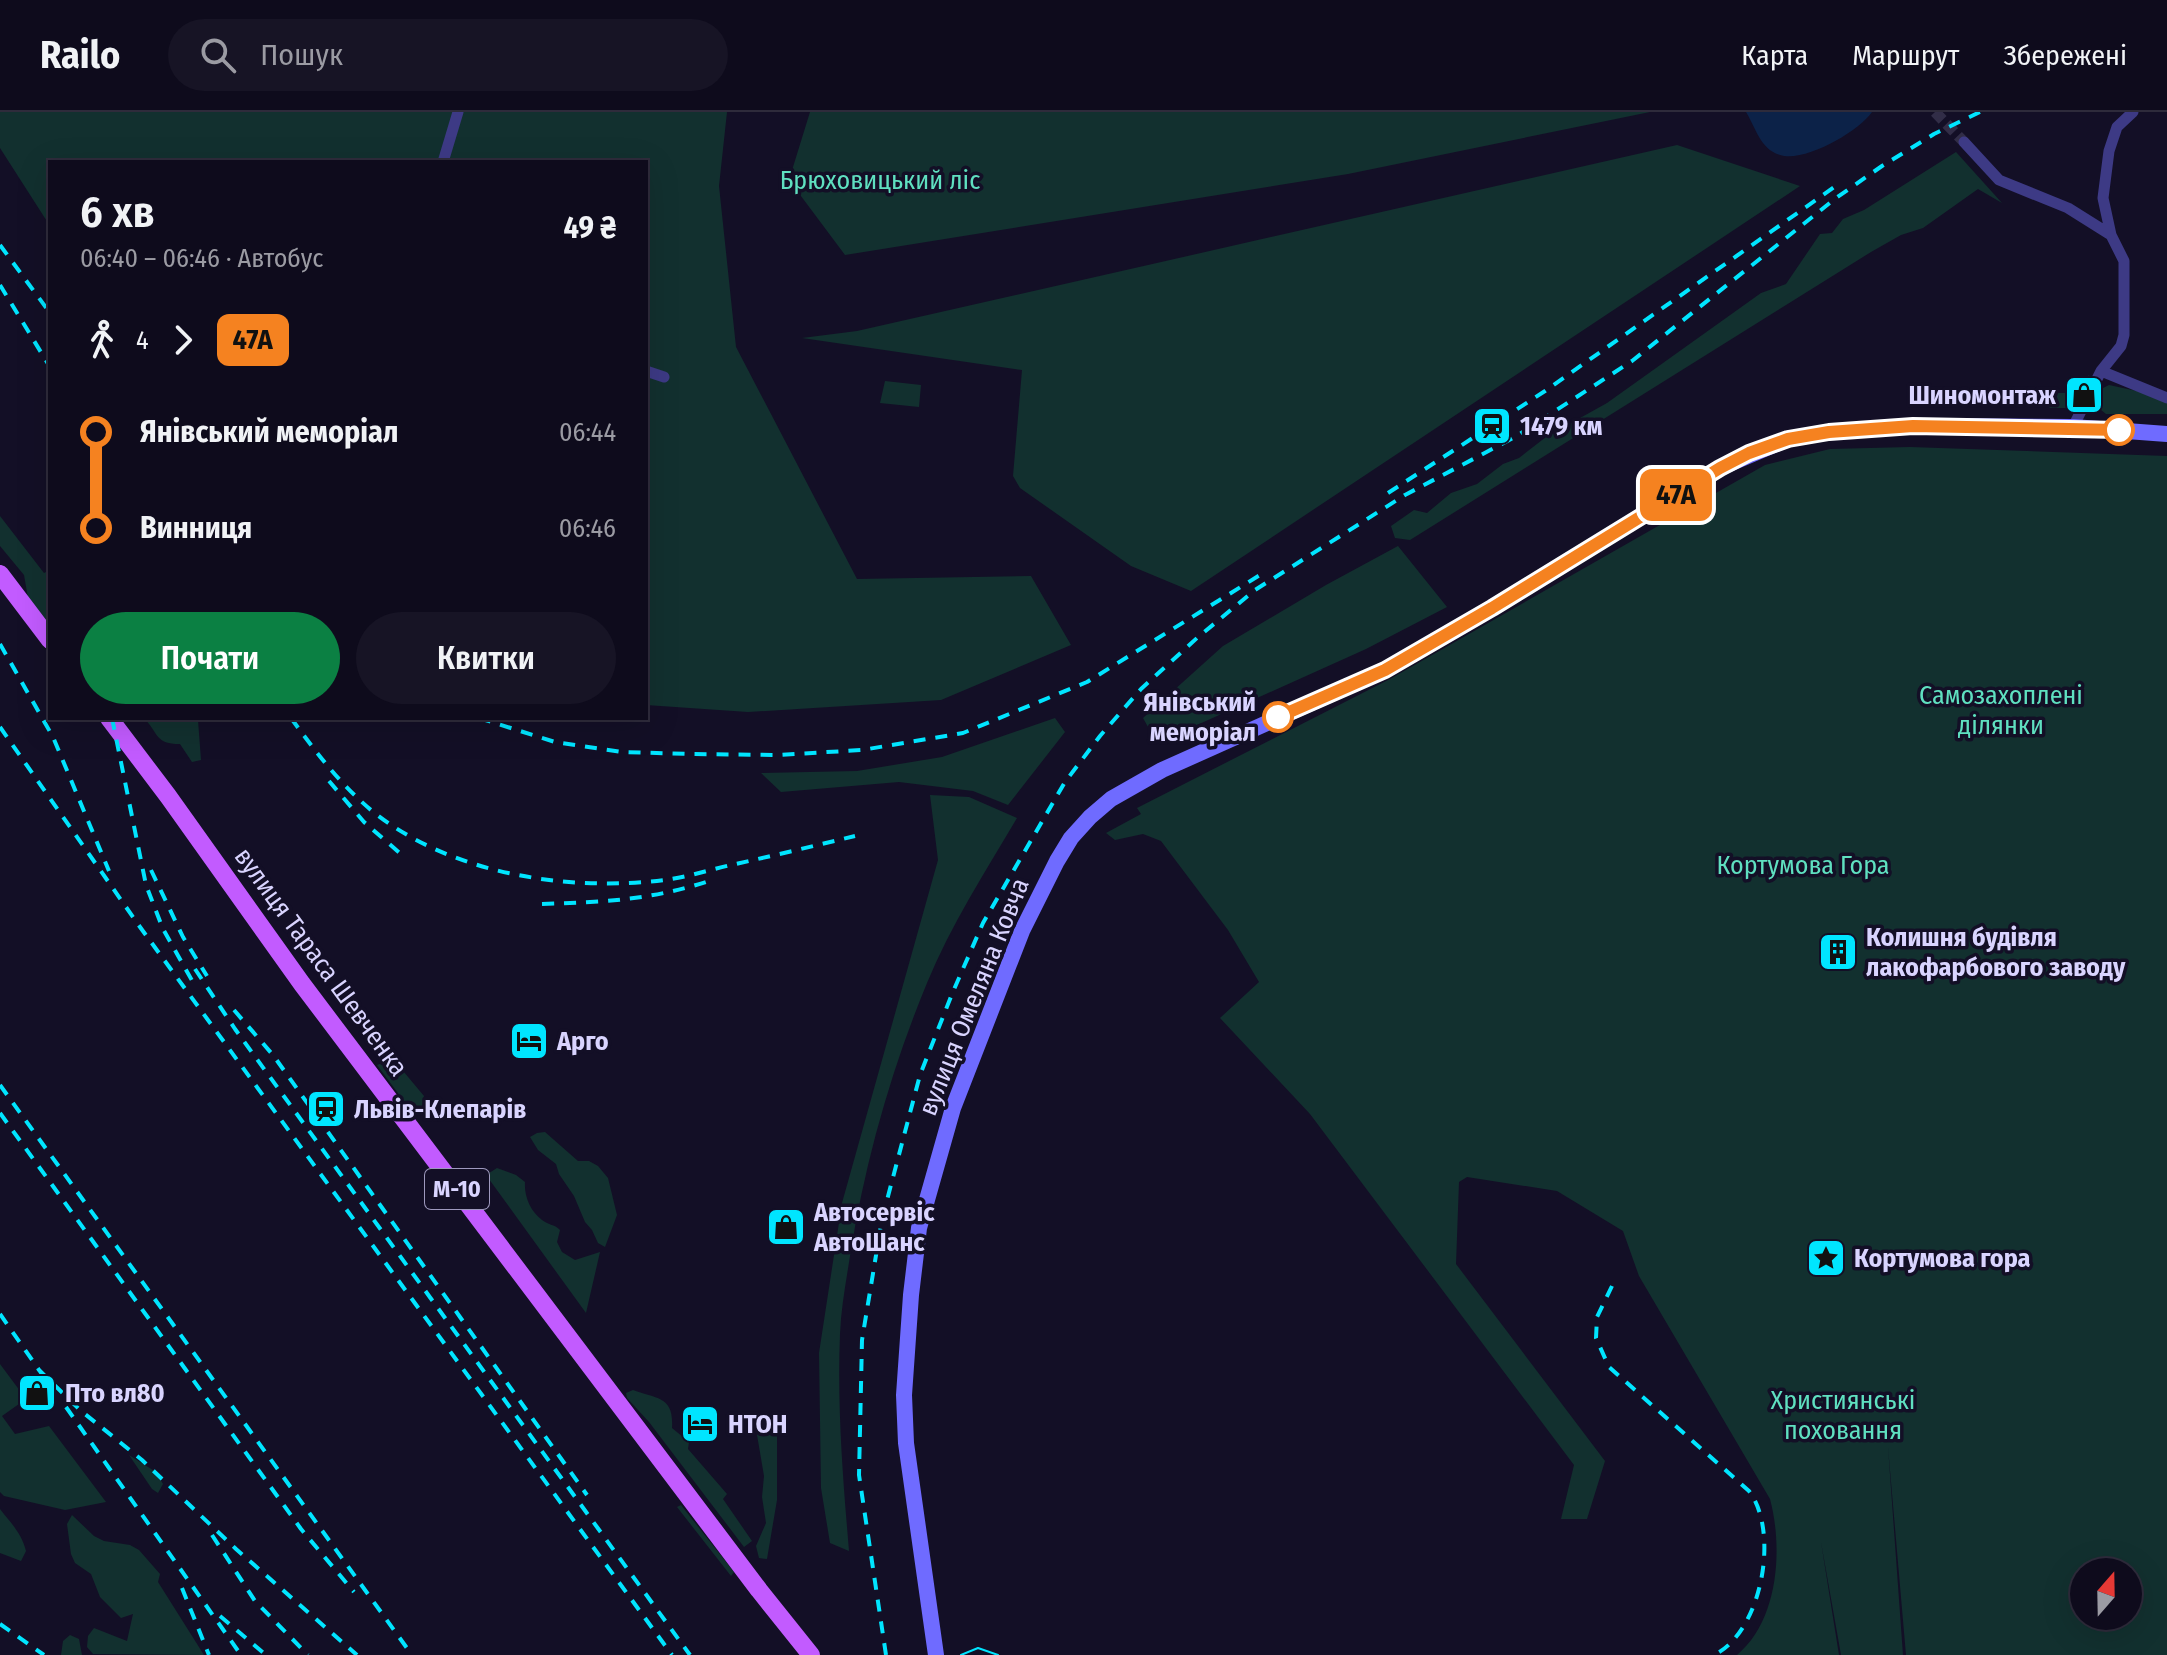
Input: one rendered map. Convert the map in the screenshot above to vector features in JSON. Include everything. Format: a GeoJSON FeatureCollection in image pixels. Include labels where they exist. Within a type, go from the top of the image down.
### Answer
{"type":"FeatureCollection","features":[{"type":"Feature","properties":{"kind":"main road","name":"вулиця Омеляна Ковча"},"geometry":{"type":"LineString","coordinates":[[936,1655],[906,1443],[904,1395],[919,1228],[953,1108],[1011,960],[1045,881],[1071,838],[1090,817],[1129,788],[1229,738],[1385,670],[1720,468],[1749,453],[1788,439],[1829,432],[1913,426],[2073,427],[2167,434]]}},
{"type":"Feature","properties":{"kind":"main road"},"geometry":{"type":"LineString","coordinates":[[0,574],[48,637]]}},
{"type":"Feature","properties":{"kind":"main road","name":"вулиця Тараса Шевченка"},"geometry":{"type":"LineString","coordinates":[[111,720],[302,984],[811,1655]]}},
{"type":"Feature","properties":{"kind":"street"},"geometry":{"type":"LineString","coordinates":[[444,160],[458,112]]}},
{"type":"Feature","properties":{"kind":"street"},"geometry":{"type":"LineString","coordinates":[[2073,427],[2101,371],[2121,346],[2124,335],[2124,261],[2111,235],[2103,198],[2109,151],[2117,127],[2133,112]]}},
{"type":"Feature","properties":{"kind":"street"},"geometry":{"type":"LineString","coordinates":[[1964,142],[1999,180],[2068,208],[2111,235]]}},
{"type":"Feature","properties":{"kind":"street"},"geometry":{"type":"LineString","coordinates":[[2101,371],[2167,398]]}},
{"type":"Feature","properties":{"kind":"street"},"geometry":{"type":"LineString","coordinates":[[648,372],[664,377]]}},
{"type":"Feature","properties":{"kind":"green space"},"geometry":{"type":"Polygon","coordinates":[[[0,112],[727,112],[719,186],[736,347],[857,579],[1031,576],[1071,645],[941,700],[748,712],[648,705],[648,160],[48,160],[48,223],[0,148],[0,112]]]}},
{"type":"Feature","properties":{"kind":"green space","name":"Брюховицький ліс"},"geometry":{"type":"Polygon","coordinates":[[[810,112],[1650,112],[1348,174],[845,255],[789,180],[810,112]]]}},
{"type":"Feature","properties":{"kind":"green space"},"geometry":{"type":"Polygon","coordinates":[[[1677,145],[1800,186],[1191,591],[1131,566],[1020,488],[1013,476],[1022,370],[802,338],[857,331],[1677,145]]]}},
{"type":"Feature","properties":{"kind":"green space"},"geometry":{"type":"Polygon","coordinates":[[[1956,152],[2002,203],[1978,189],[1923,228],[1901,235],[1871,252],[1410,540],[1395,538],[1391,526],[1414,510],[1427,513],[1451,493],[1477,484],[1546,437],[1607,403],[1761,293],[1786,284],[1820,234],[1832,233],[1843,219],[1864,210],[1956,152]]]}},
{"type":"Feature","properties":{"kind":"green space"},"geometry":{"type":"Polygon","coordinates":[[[2089,375],[2073,408],[2049,408],[2056,393],[2072,393],[2089,375]]]}},
{"type":"Feature","properties":{"kind":"green space"},"geometry":{"type":"Polygon","coordinates":[[[885,381],[921,385],[919,407],[880,403],[885,381]]]}},
{"type":"Feature","properties":{"kind":"green space"},"geometry":{"type":"Polygon","coordinates":[[[2109,385],[2167,401],[2167,414],[2106,414],[2095,405],[2099,390],[2109,385]]]}},
{"type":"Feature","properties":{"kind":"green space","name":"Кортумова Гора"},"geometry":{"type":"Polygon","coordinates":[[[1910,447],[2167,456],[2167,1655],[1906,1655],[1888,1447],[1903,1655],[1841,1655],[1821,1542],[1839,1655],[1737,1655],[1762,1623],[1774,1582],[1776,1539],[1770,1499],[1639,1276],[1623,1231],[1557,1191],[1467,1177],[1459,1182],[1456,1264],[1605,1461],[1587,1519],[1561,1519],[1574,1465],[1310,1114],[1220,1018],[1259,982],[1228,930],[1161,841],[1143,834],[1115,840],[1106,833],[1141,814],[1137,808],[1390,679],[1765,465],[1830,449],[1910,447]]]}},
{"type":"Feature","properties":{"kind":"green space"},"geometry":{"type":"Polygon","coordinates":[[[0,516],[44,573],[48,571],[48,622],[28,598],[24,575],[0,546],[0,516]]]}},
{"type":"Feature","properties":{"kind":"green space"},"geometry":{"type":"Polygon","coordinates":[[[1398,546],[1447,607],[1366,649],[1157,743],[1143,718],[1223,646],[1398,546]]]}},
{"type":"Feature","properties":{"kind":"green space"},"geometry":{"type":"Polygon","coordinates":[[[1055,718],[1065,732],[1008,805],[973,791],[899,782],[781,792],[761,773],[857,771],[942,757],[1055,718]]]}},
{"type":"Feature","properties":{"kind":"green space"},"geometry":{"type":"Polygon","coordinates":[[[145,720],[198,720],[201,760],[192,762],[180,744],[172,744],[158,737],[145,720]]]}},
{"type":"Feature","properties":{"kind":"green space"},"geometry":{"type":"Polygon","coordinates":[[[930,795],[969,797],[1017,818],[936,961],[891,1083],[871,1151],[841,1314],[840,1416],[849,1551],[830,1543],[821,1488],[819,1353],[842,1203],[938,860],[930,795]]]}},
{"type":"Feature","properties":{"kind":"green space"},"geometry":{"type":"Polygon","coordinates":[[[393,1059],[424,1096],[422,1110],[415,1116],[377,1065],[393,1059]]]}},
{"type":"Feature","properties":{"kind":"green space"},"geometry":{"type":"Polygon","coordinates":[[[545,1132],[578,1161],[589,1161],[598,1166],[608,1178],[617,1215],[605,1247],[598,1243],[585,1222],[556,1164],[538,1150],[530,1137],[545,1132]]]}},
{"type":"Feature","properties":{"kind":"green space"},"geometry":{"type":"Polygon","coordinates":[[[497,1168],[525,1182],[531,1208],[544,1222],[560,1230],[557,1242],[562,1252],[575,1260],[600,1252],[586,1313],[486,1175],[497,1168]]]}},
{"type":"Feature","properties":{"kind":"green space"},"geometry":{"type":"Polygon","coordinates":[[[0,1364],[26,1399],[2,1416],[15,1434],[49,1426],[106,1502],[65,1510],[4,1496],[0,1492],[0,1364]]]}},
{"type":"Feature","properties":{"kind":"green space"},"geometry":{"type":"Polygon","coordinates":[[[633,1390],[667,1404],[672,1428],[689,1442],[688,1449],[727,1494],[723,1499],[752,1541],[744,1547],[649,1422],[627,1398],[626,1393],[633,1390]]]}},
{"type":"Feature","properties":{"kind":"green space"},"geometry":{"type":"Polygon","coordinates":[[[756,1414],[767,1416],[777,1424],[777,1500],[767,1559],[759,1558],[756,1546],[766,1523],[756,1414]]]}},
{"type":"Feature","properties":{"kind":"green space"},"geometry":{"type":"Polygon","coordinates":[[[129,1455],[156,1472],[163,1484],[158,1493],[152,1489],[129,1455]]]}},
{"type":"Feature","properties":{"kind":"green space"},"geometry":{"type":"Polygon","coordinates":[[[681,1505],[734,1572],[731,1576],[677,1507],[681,1505]]]}},
{"type":"Feature","properties":{"kind":"green space"},"geometry":{"type":"Polygon","coordinates":[[[0,1509],[24,1545],[26,1551],[21,1561],[0,1553],[0,1509]]]}},
{"type":"Feature","properties":{"kind":"green space"},"geometry":{"type":"Polygon","coordinates":[[[72,1515],[94,1536],[139,1550],[160,1574],[158,1582],[204,1655],[93,1654],[87,1647],[88,1636],[94,1628],[127,1641],[133,1614],[121,1618],[100,1597],[91,1574],[75,1563],[67,1524],[72,1515]]]}},
{"type":"Feature","properties":{"kind":"green space"},"geometry":{"type":"Polygon","coordinates":[[[70,1635],[79,1639],[82,1655],[61,1655],[63,1641],[70,1635]]]}},
{"type":"Feature","properties":{"kind":"water"},"geometry":{"type":"Polygon","coordinates":[[[1746,112],[1872,112],[1855,128],[1830,144],[1790,156],[1780,155],[1768,148],[1746,112]]]}},
{"type":"Feature","properties":{"kind":"tunnel"},"geometry":{"type":"LineString","coordinates":[[1935,112],[1964,142]]}},
{"type":"Feature","properties":{"kind":"tram line"},"geometry":{"type":"LineString","coordinates":[[961,1655],[978,1648],[998,1655]]}},
{"type":"Feature","properties":{"kind":"railway"},"geometry":{"type":"LineString","coordinates":[[886,1655],[859,1475],[862,1340],[882,1219],[920,1075],[952,994],[983,923],[1065,782],[1141,689],[1255,590],[1405,495],[1515,437],[1632,361],[1836,198],[1934,134],[1980,112]]}},
{"type":"Feature","properties":{"kind":"railway"},"geometry":{"type":"LineString","coordinates":[[1388,493],[1545,391],[1840,183]]}},
{"type":"Feature","properties":{"kind":"railway"},"geometry":{"type":"LineString","coordinates":[[0,245],[48,310]]}},
{"type":"Feature","properties":{"kind":"railway"},"geometry":{"type":"LineString","coordinates":[[0,285],[48,364]]}},
{"type":"Feature","properties":{"kind":"railway"},"geometry":{"type":"LineString","coordinates":[[485,720],[555,742],[622,752],[691,754],[777,755],[862,750],[963,733],[1087,682],[1260,575]]}},
{"type":"Feature","properties":{"kind":"railway"},"geometry":{"type":"LineString","coordinates":[[0,644],[53,737],[109,871]]}},
{"type":"Feature","properties":{"kind":"railway"},"geometry":{"type":"LineString","coordinates":[[112,720],[146,885],[163,929],[194,984]]}},
{"type":"Feature","properties":{"kind":"railway"},"geometry":{"type":"LineString","coordinates":[[292,720],[359,800],[402,832],[436,850],[510,874],[589,883],[665,880],[855,836]]}},
{"type":"Feature","properties":{"kind":"railway"},"geometry":{"type":"LineString","coordinates":[[0,727],[140,927],[672,1655]]}},
{"type":"Feature","properties":{"kind":"railway"},"geometry":{"type":"LineString","coordinates":[[329,781],[364,822],[402,855]]}},
{"type":"Feature","properties":{"kind":"railway"},"geometry":{"type":"LineString","coordinates":[[151,870],[183,937],[207,976]]}},
{"type":"Feature","properties":{"kind":"railway"},"geometry":{"type":"LineString","coordinates":[[542,904],[629,899],[715,879]]}},
{"type":"Feature","properties":{"kind":"railway"},"geometry":{"type":"LineString","coordinates":[[195,969],[235,1029],[690,1655]]}},
{"type":"Feature","properties":{"kind":"railway"},"geometry":{"type":"LineString","coordinates":[[234,1010],[273,1055],[587,1495]]}},
{"type":"Feature","properties":{"kind":"railway"},"geometry":{"type":"LineString","coordinates":[[0,1085],[412,1655]]}},
{"type":"Feature","properties":{"kind":"railway"},"geometry":{"type":"LineString","coordinates":[[0,1113],[301,1529],[354,1592]]}},
{"type":"Feature","properties":{"kind":"railway"},"geometry":{"type":"LineString","coordinates":[[1612,1286],[1597,1317],[1596,1338],[1609,1367],[1749,1491],[1758,1509],[1764,1555],[1754,1604],[1731,1643],[1714,1655]]}},
{"type":"Feature","properties":{"kind":"railway"},"geometry":{"type":"LineString","coordinates":[[0,1314],[44,1377]]}},
{"type":"Feature","properties":{"kind":"railway"},"geometry":{"type":"LineString","coordinates":[[38,1369],[80,1410],[142,1460],[236,1549],[357,1655]]}},
{"type":"Feature","properties":{"kind":"railway"},"geometry":{"type":"LineString","coordinates":[[66,1407],[241,1655]]}},
{"type":"Feature","properties":{"kind":"railway"},"geometry":{"type":"LineString","coordinates":[[212,1535],[255,1601],[308,1655]]}},
{"type":"Feature","properties":{"kind":"railway"},"geometry":{"type":"LineString","coordinates":[[182,1588],[209,1655]]}},
{"type":"Feature","properties":{"kind":"railway"},"geometry":{"type":"LineString","coordinates":[[220,1616],[266,1655]]}},
{"type":"Feature","properties":{"kind":"railway"},"geometry":{"type":"LineString","coordinates":[[0,1624],[44,1655]]}},
{"type":"Feature","properties":{"kind":"bus line","name":"47А"},"geometry":{"type":"LineString","coordinates":[[1278,717],[1385,670],[1720,468],[1749,453],[1788,439],[1829,432],[1913,426],[2119,430]]}},
{"type":"Feature","properties":{"kind":"place","name":"Шиномонтаж"},"geometry":{"type":"Point","coordinates":[2084,395]}},
{"type":"Feature","properties":{"kind":"place","name":"1479 км"},"geometry":{"type":"Point","coordinates":[1492,426]}},
{"type":"Feature","properties":{"kind":"place","name":"Янівський меморіал"},"geometry":{"type":"Point","coordinates":[1278,717]}},
{"type":"Feature","properties":{"kind":"place","name":"Колишня будівля лакофарбового заводу"},"geometry":{"type":"Point","coordinates":[1838,952]}},
{"type":"Feature","properties":{"kind":"place","name":"Арго"},"geometry":{"type":"Point","coordinates":[529,1041]}},
{"type":"Feature","properties":{"kind":"place","name":"Львів-Клепарів"},"geometry":{"type":"Point","coordinates":[326,1109]}},
{"type":"Feature","properties":{"kind":"place","name":"Автосервіс АвтоШанс"},"geometry":{"type":"Point","coordinates":[786,1227]}},
{"type":"Feature","properties":{"kind":"place","name":"Кортумова гора"},"geometry":{"type":"Point","coordinates":[1826,1258]}},
{"type":"Feature","properties":{"kind":"place","name":"Пто вл80"},"geometry":{"type":"Point","coordinates":[37,1393]}},
{"type":"Feature","properties":{"kind":"place","name":"НТОН"},"geometry":{"type":"Point","coordinates":[700,1424]}},
{"type":"Feature","properties":{"kind":"park label","name":"Самозахоплені ділянки"},"geometry":{"type":"Point","coordinates":[2001,710]}},
{"type":"Feature","properties":{"kind":"park label","name":"Християнські поховання"},"geometry":{"type":"Point","coordinates":[1843,1415]}}]}
